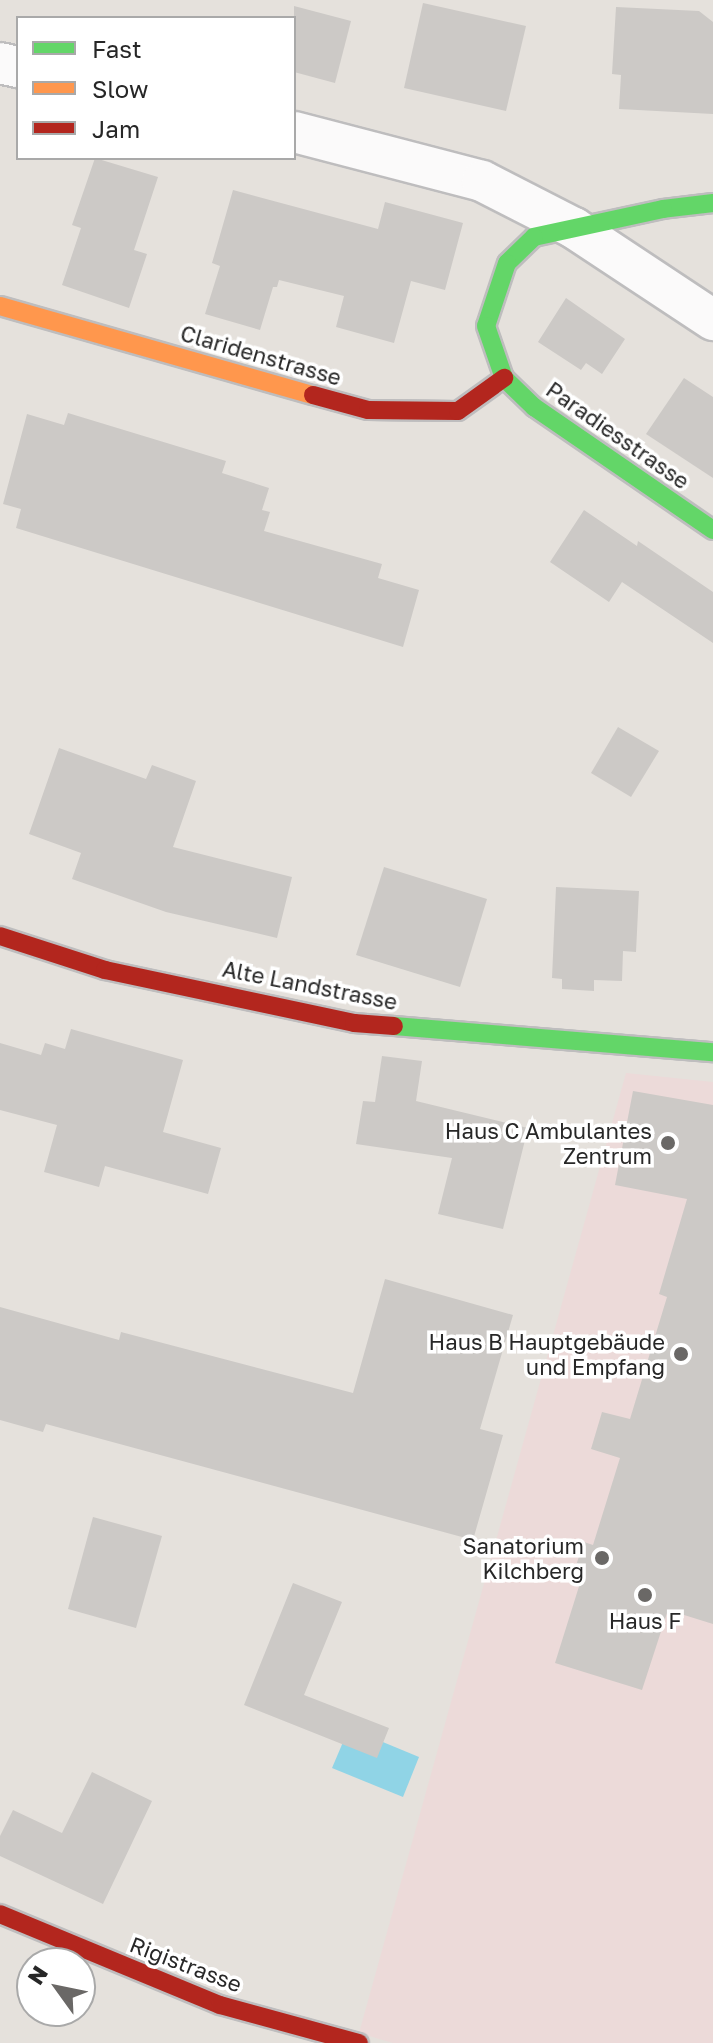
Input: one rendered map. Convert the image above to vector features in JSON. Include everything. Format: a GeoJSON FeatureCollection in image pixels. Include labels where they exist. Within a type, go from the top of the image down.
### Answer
{"type":"FeatureCollection","features":[{"type":"Feature","properties":{"kind":"street"},"geometry":{"type":"LineString","coordinates":[[296,133],[476,179],[574,228],[713,320]]}},
{"type":"Feature","properties":{"kind":"street"},"geometry":{"type":"LineString","coordinates":[[476,179],[491,195],[507,224],[507,263]]}},
{"type":"Feature","properties":{"kind":"street","name":"Paradiesstrasse"},"geometry":{"type":"LineString","coordinates":[[713,203],[534,237],[507,263],[486,326],[504,378],[534,407],[713,530]]}},
{"type":"Feature","properties":{"kind":"street","name":"Claridenstrasse"},"geometry":{"type":"LineString","coordinates":[[0,306],[368,410],[458,411],[504,378]]}},
{"type":"Feature","properties":{"kind":"street","name":"Alte Landstrasse"},"geometry":{"type":"LineString","coordinates":[[0,936],[105,970],[354,1023],[713,1052]]}},
{"type":"Feature","properties":{"kind":"street","name":"Rigistrasse"},"geometry":{"type":"LineString","coordinates":[[0,1914],[220,2005],[359,2043]]}},
{"type":"Feature","properties":{"kind":"shaded area","name":"Sanatorium Kilchberg"},"geometry":{"type":"Polygon","coordinates":[[[626,1073],[713,1082],[713,2043],[393,2043],[359,2033],[626,1073]]]}},
{"type":"Feature","properties":{"kind":"water"},"geometry":{"type":"Polygon","coordinates":[[[349,1728],[419,1757],[403,1797],[332,1768],[349,1728]]]}},
{"type":"Feature","properties":{"kind":"building"},"geometry":{"type":"Polygon","coordinates":[[[423,3],[526,26],[506,111],[404,88],[423,3]]]}},
{"type":"Feature","properties":{"kind":"building"},"geometry":{"type":"Polygon","coordinates":[[[294,6],[351,21],[335,83],[296,73],[294,6]]]}},
{"type":"Feature","properties":{"kind":"building"},"geometry":{"type":"Polygon","coordinates":[[[616,7],[699,11],[713,22],[713,114],[619,109],[621,75],[612,74],[616,7]]]}},
{"type":"Feature","properties":{"kind":"building"},"geometry":{"type":"Polygon","coordinates":[[[94,160],[158,177],[134,250],[147,254],[129,308],[62,285],[81,228],[72,225],[94,160]]]}},
{"type":"Feature","properties":{"kind":"building"},"geometry":{"type":"Polygon","coordinates":[[[233,190],[378,229],[385,202],[463,223],[445,290],[411,281],[394,343],[336,327],[344,296],[279,280],[277,287],[273,287],[260,330],[205,314],[220,266],[212,263],[233,190]]]}},
{"type":"Feature","properties":{"kind":"building"},"geometry":{"type":"Polygon","coordinates":[[[566,298],[625,339],[602,374],[586,363],[581,370],[538,342],[566,298]]]}},
{"type":"Feature","properties":{"kind":"building"},"geometry":{"type":"Polygon","coordinates":[[[684,378],[713,397],[713,478],[646,434],[684,378]]]}},
{"type":"Feature","properties":{"kind":"building"},"geometry":{"type":"Polygon","coordinates":[[[68,413],[226,461],[222,473],[269,488],[262,510],[270,512],[264,531],[382,564],[378,578],[419,590],[403,647],[16,528],[21,509],[3,504],[27,414],[64,425],[68,413]]]}},
{"type":"Feature","properties":{"kind":"building"},"geometry":{"type":"Polygon","coordinates":[[[584,510],[637,546],[638,541],[713,592],[713,643],[622,582],[609,602],[550,562],[584,510]]]}},
{"type":"Feature","properties":{"kind":"building"},"geometry":{"type":"Polygon","coordinates":[[[618,727],[659,751],[631,797],[591,773],[618,727]]]}},
{"type":"Feature","properties":{"kind":"building"},"geometry":{"type":"Polygon","coordinates":[[[59,748],[146,779],[152,765],[196,781],[173,847],[292,877],[277,938],[166,912],[72,879],[81,853],[29,834],[59,748]]]}},
{"type":"Feature","properties":{"kind":"building"},"geometry":{"type":"Polygon","coordinates":[[[384,867],[487,899],[460,987],[356,955],[384,867]]]}},
{"type":"Feature","properties":{"kind":"building"},"geometry":{"type":"Polygon","coordinates":[[[556,887],[639,891],[636,952],[623,951],[622,981],[594,980],[594,991],[562,989],[562,979],[552,978],[556,887]]]}},
{"type":"Feature","properties":{"kind":"building"},"geometry":{"type":"Polygon","coordinates":[[[71,1029],[183,1060],[163,1132],[221,1148],[208,1194],[105,1166],[99,1187],[44,1172],[57,1125],[0,1110],[0,1043],[41,1055],[45,1043],[65,1049],[71,1029]]]}},
{"type":"Feature","properties":{"kind":"building"},"geometry":{"type":"Polygon","coordinates":[[[382,1056],[422,1061],[416,1101],[528,1128],[503,1229],[438,1214],[452,1158],[356,1144],[363,1101],[375,1102],[382,1056]]]}},
{"type":"Feature","properties":{"kind":"building"},"geometry":{"type":"Polygon","coordinates":[[[633,1091],[713,1105],[713,1624],[668,1610],[642,1690],[555,1663],[581,1580],[572,1577],[584,1542],[593,1545],[620,1458],[591,1449],[602,1412],[630,1419],[667,1297],[659,1294],[687,1199],[615,1185],[633,1091]]]}},
{"type":"Feature","properties":{"kind":"building"},"geometry":{"type":"Polygon","coordinates":[[[385,1279],[513,1315],[480,1429],[503,1435],[473,1540],[46,1424],[43,1432],[0,1420],[0,1307],[119,1340],[121,1332],[353,1393],[385,1279]]]}},
{"type":"Feature","properties":{"kind":"building"},"geometry":{"type":"Polygon","coordinates":[[[93,1517],[162,1536],[136,1628],[68,1609],[93,1517]]]}},
{"type":"Feature","properties":{"kind":"building"},"geometry":{"type":"Polygon","coordinates":[[[293,1583],[342,1602],[304,1695],[389,1728],[377,1758],[244,1705],[293,1583]]]}},
{"type":"Feature","properties":{"kind":"building"},"geometry":{"type":"Polygon","coordinates":[[[92,1772],[152,1801],[103,1904],[0,1856],[0,1836],[13,1810],[62,1833],[92,1772]]]}},
{"type":"Feature","properties":{"kind":"traffic: fast"},"geometry":{"type":"LineString","coordinates":[[713,203],[663,209],[534,237],[507,263],[486,326],[504,378],[534,407],[713,530]]}},
{"type":"Feature","properties":{"kind":"traffic: fast"},"geometry":{"type":"LineString","coordinates":[[394,1026],[713,1052]]}},
{"type":"Feature","properties":{"kind":"traffic: slow"},"geometry":{"type":"LineString","coordinates":[[0,306],[313,395]]}},
{"type":"Feature","properties":{"kind":"traffic: jam"},"geometry":{"type":"LineString","coordinates":[[313,395],[368,410],[458,411],[504,378]]}},
{"type":"Feature","properties":{"kind":"traffic: jam"},"geometry":{"type":"LineString","coordinates":[[0,936],[105,970],[354,1023],[394,1026]]}},
{"type":"Feature","properties":{"kind":"traffic: jam"},"geometry":{"type":"LineString","coordinates":[[0,1914],[220,2005],[359,2043]]}},
{"type":"Feature","properties":{"kind":"place","name":"Haus C Ambulantes Zentrum"},"geometry":{"type":"Point","coordinates":[668,1143]}},
{"type":"Feature","properties":{"kind":"place","name":"Haus B Hauptgebäude und Empfang"},"geometry":{"type":"Point","coordinates":[681,1354]}},
{"type":"Feature","properties":{"kind":"place","name":"Sanatorium Kilchberg"},"geometry":{"type":"Point","coordinates":[602,1558]}},
{"type":"Feature","properties":{"kind":"place","name":"Haus F"},"geometry":{"type":"Point","coordinates":[645,1595]}}]}
